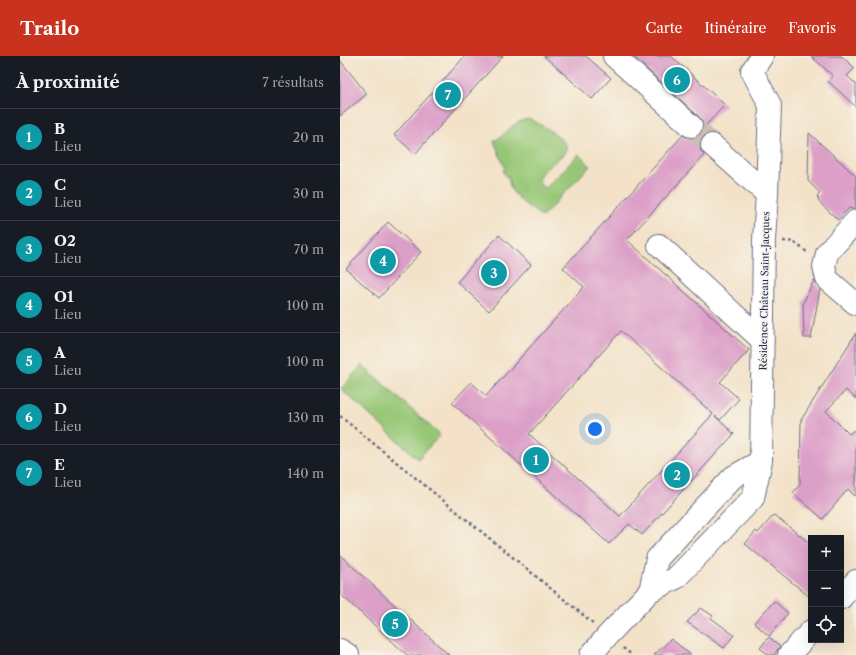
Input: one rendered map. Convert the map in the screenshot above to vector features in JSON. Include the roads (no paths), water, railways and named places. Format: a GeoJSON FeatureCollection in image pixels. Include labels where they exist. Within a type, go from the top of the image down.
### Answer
{"type":"FeatureCollection","features":[{"type":"Feature","properties":{"kind":"street"},"geometry":{"type":"LineString","coordinates":[[614,56],[691,126]]}},
{"type":"Feature","properties":{"kind":"street","name":"Résidence Château Saint-Jacques"},"geometry":{"type":"LineString","coordinates":[[598,649],[650,591],[657,559],[733,477],[762,461],[764,240],[770,105],[752,70],[762,56]]}},
{"type":"Feature","properties":{"kind":"street"},"geometry":{"type":"LineString","coordinates":[[712,145],[767,194]]}},
{"type":"Feature","properties":{"kind":"street"},"geometry":{"type":"LineString","coordinates":[[856,221],[827,253],[817,261],[827,279],[856,304]]}},
{"type":"Feature","properties":{"kind":"street"},"geometry":{"type":"LineString","coordinates":[[659,245],[763,341]]}},
{"type":"Feature","properties":{"kind":"street"},"geometry":{"type":"LineString","coordinates":[[844,595],[856,581]]}},
{"type":"Feature","properties":{"kind":"street"},"geometry":{"type":"LineString","coordinates":[[789,655],[808,634]]}},
{"type":"Feature","properties":{"kind":"street"},"geometry":{"type":"LineString","coordinates":[[340,650],[348,655]]}},
{"type":"Feature","properties":{"kind":"tunnel"},"geometry":{"type":"LineString","coordinates":[[691,126],[712,145]]}},
{"type":"Feature","properties":{"kind":"place","name":"D"},"geometry":{"type":"Point","coordinates":[677,80]}},
{"type":"Feature","properties":{"kind":"place","name":"E"},"geometry":{"type":"Point","coordinates":[448,95]}},
{"type":"Feature","properties":{"kind":"place","name":"O1"},"geometry":{"type":"Point","coordinates":[383,261]}},
{"type":"Feature","properties":{"kind":"place","name":"O2"},"geometry":{"type":"Point","coordinates":[494,273]}},
{"type":"Feature","properties":{"kind":"place","name":"B"},"geometry":{"type":"Point","coordinates":[536,460]}},
{"type":"Feature","properties":{"kind":"place","name":"C"},"geometry":{"type":"Point","coordinates":[677,475]}},
{"type":"Feature","properties":{"kind":"place","name":"A"},"geometry":{"type":"Point","coordinates":[395,624]}}]}
